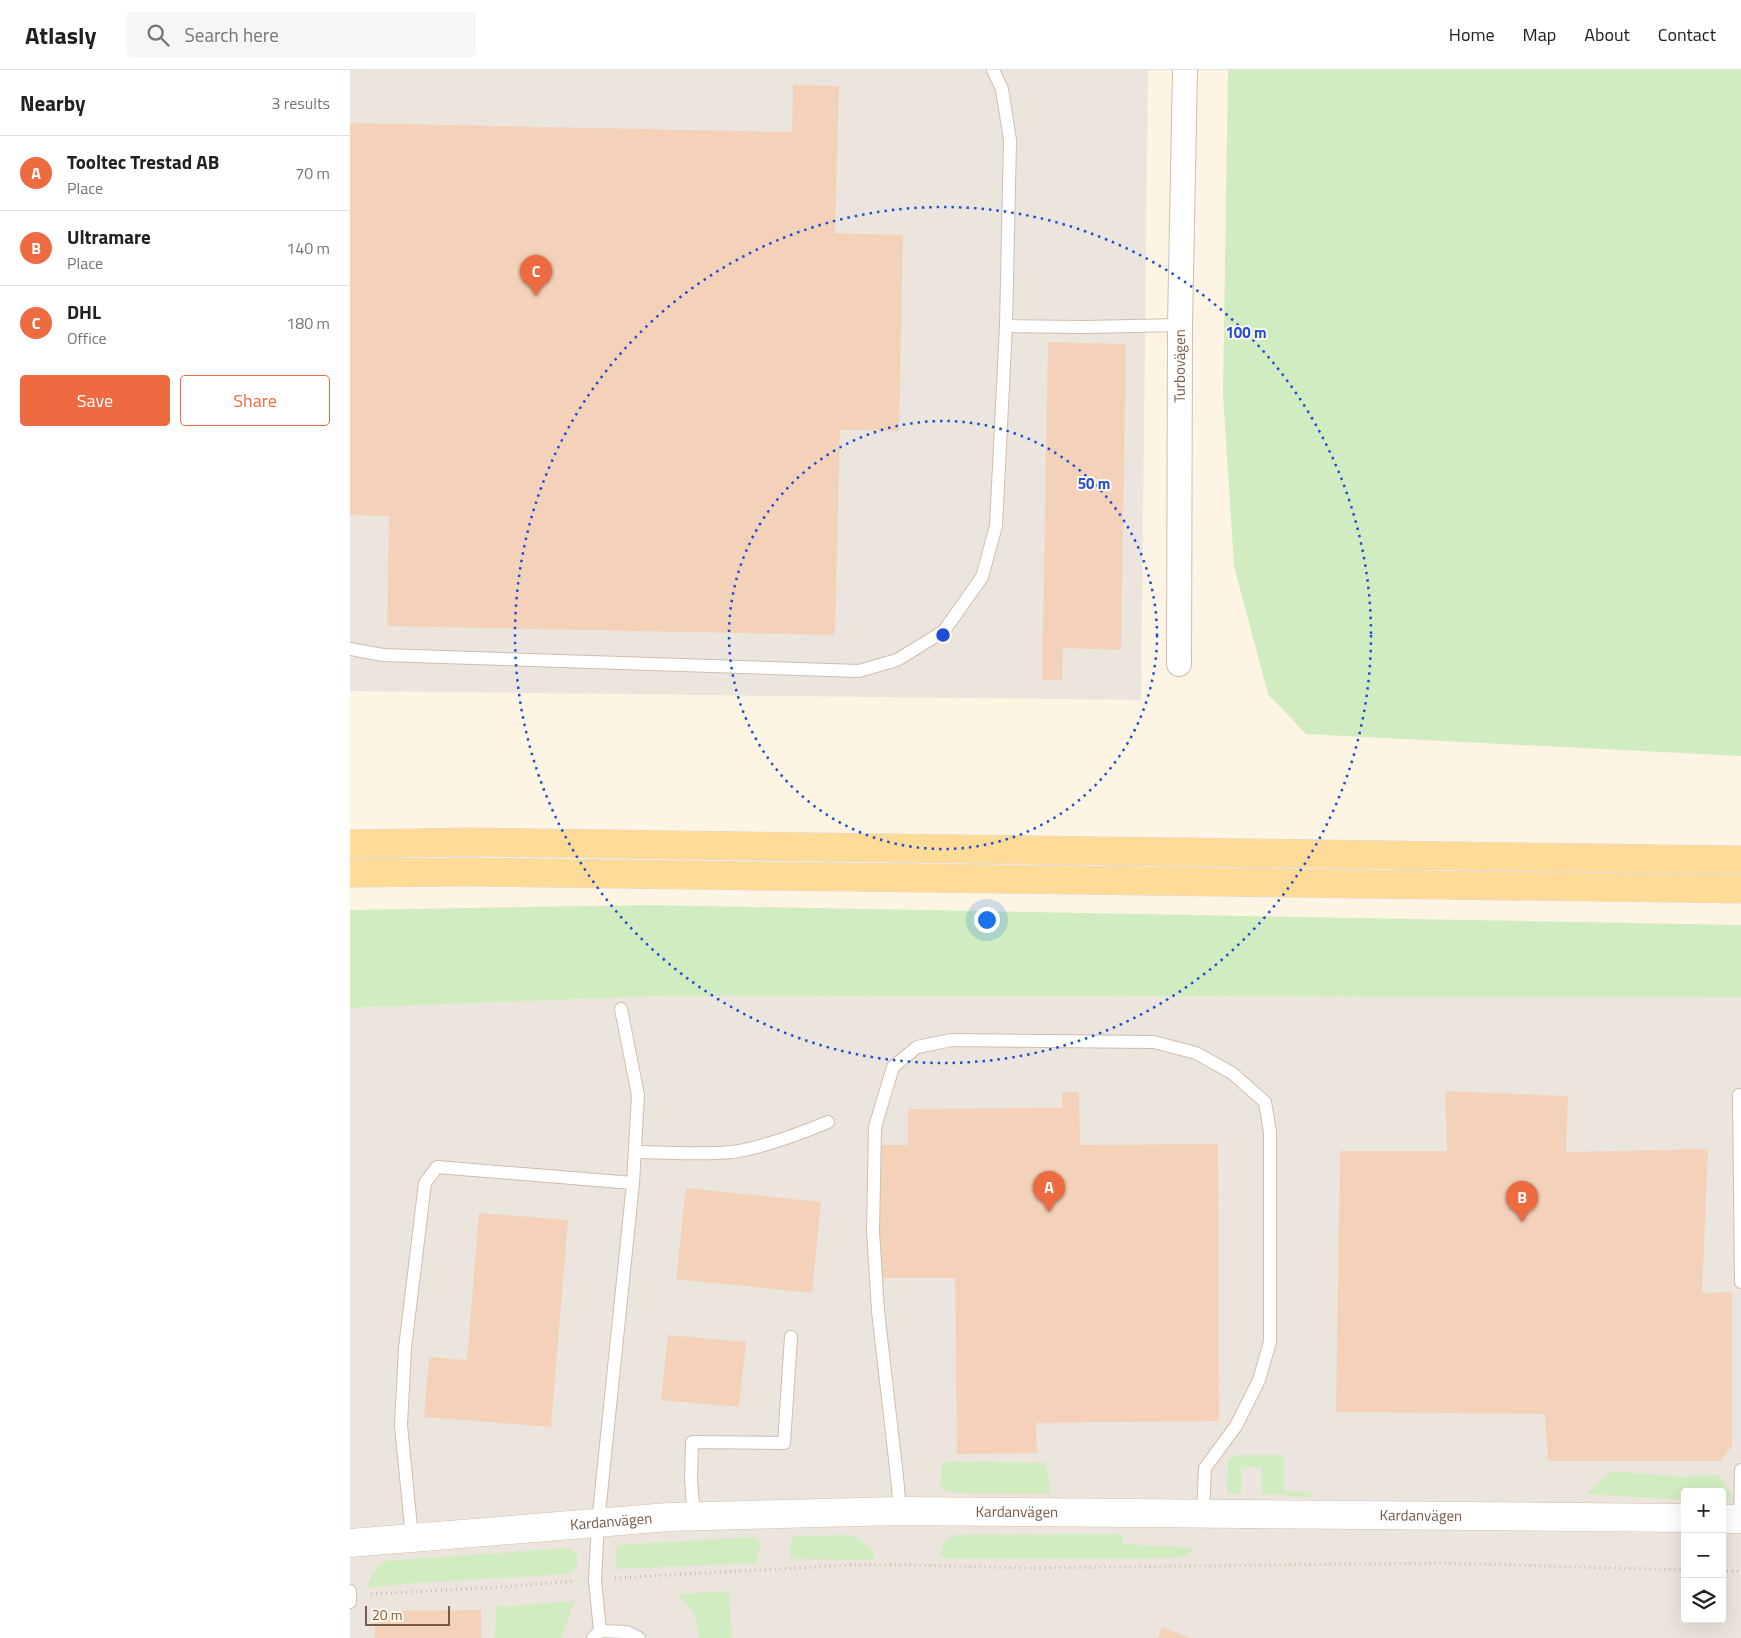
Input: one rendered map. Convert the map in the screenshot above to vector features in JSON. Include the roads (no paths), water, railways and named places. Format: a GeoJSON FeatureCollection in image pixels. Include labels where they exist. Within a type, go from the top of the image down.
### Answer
{"type":"FeatureCollection","features":[{"type":"Feature","properties":{"kind":"main road"},"geometry":{"type":"LineString","coordinates":[[350,844],[467,842],[1741,860]]}},
{"type":"Feature","properties":{"kind":"main road"},"geometry":{"type":"LineString","coordinates":[[350,873],[468,872],[1741,890]]}},
{"type":"Feature","properties":{"kind":"street","name":"Turbovägen"},"geometry":{"type":"LineString","coordinates":[[1179,664],[1180,325],[1185,70]]}},
{"type":"Feature","properties":{"kind":"street","name":"Kardanvägen"},"geometry":{"type":"LineString","coordinates":[[350,1543],[694,1517],[900,1511],[1681,1518]]}},
{"type":"Feature","properties":{"kind":"street"},"geometry":{"type":"LineString","coordinates":[[1726,1519],[1741,1519]]}},
{"type":"Feature","properties":{"kind":"lane"},"geometry":{"type":"LineString","coordinates":[[350,649],[383,655],[860,671],[897,660],[944,631],[982,577],[996,526],[1006,326],[1010,140],[1002,89],[993,70]]}},
{"type":"Feature","properties":{"kind":"lane"},"geometry":{"type":"LineString","coordinates":[[1006,326],[1180,325]]}},
{"type":"Feature","properties":{"kind":"lane"},"geometry":{"type":"LineString","coordinates":[[621,1009],[638,1095],[633,1183],[598,1523],[595,1580],[597,1634],[627,1632],[640,1638]]}},
{"type":"Feature","properties":{"kind":"lane"},"geometry":{"type":"LineString","coordinates":[[900,1511],[878,1312],[873,1231],[875,1127],[893,1067],[917,1047],[952,1040],[1154,1042],[1196,1053],[1232,1073],[1265,1102],[1270,1132],[1270,1342],[1260,1380],[1236,1426],[1204,1468],[1202,1513]]}},
{"type":"Feature","properties":{"kind":"lane"},"geometry":{"type":"LineString","coordinates":[[1739,1095],[1741,1282]]}},
{"type":"Feature","properties":{"kind":"lane"},"geometry":{"type":"LineString","coordinates":[[635,1152],[733,1152],[792,1137],[828,1122]]}},
{"type":"Feature","properties":{"kind":"lane"},"geometry":{"type":"LineString","coordinates":[[412,1538],[401,1426],[405,1348],[425,1183],[437,1167],[633,1183]]}},
{"type":"Feature","properties":{"kind":"lane"},"geometry":{"type":"LineString","coordinates":[[694,1517],[691,1480],[692,1442],[784,1443],[791,1337]]}},
{"type":"Feature","properties":{"kind":"lane"},"geometry":{"type":"LineString","coordinates":[[1741,1470],[1741,1519]]}},
{"type":"Feature","properties":{"kind":"lane"},"geometry":{"type":"LineString","coordinates":[[350,1591],[350,1602]]}},
{"type":"Feature","properties":{"kind":"place","name":"DHL"},"geometry":{"type":"Point","coordinates":[536,296]}},
{"type":"Feature","properties":{"kind":"place","name":"Tooltec Trestad AB"},"geometry":{"type":"Point","coordinates":[1049,1212]}},
{"type":"Feature","properties":{"kind":"place","name":"Ultramare"},"geometry":{"type":"Point","coordinates":[1522,1222]}}]}
